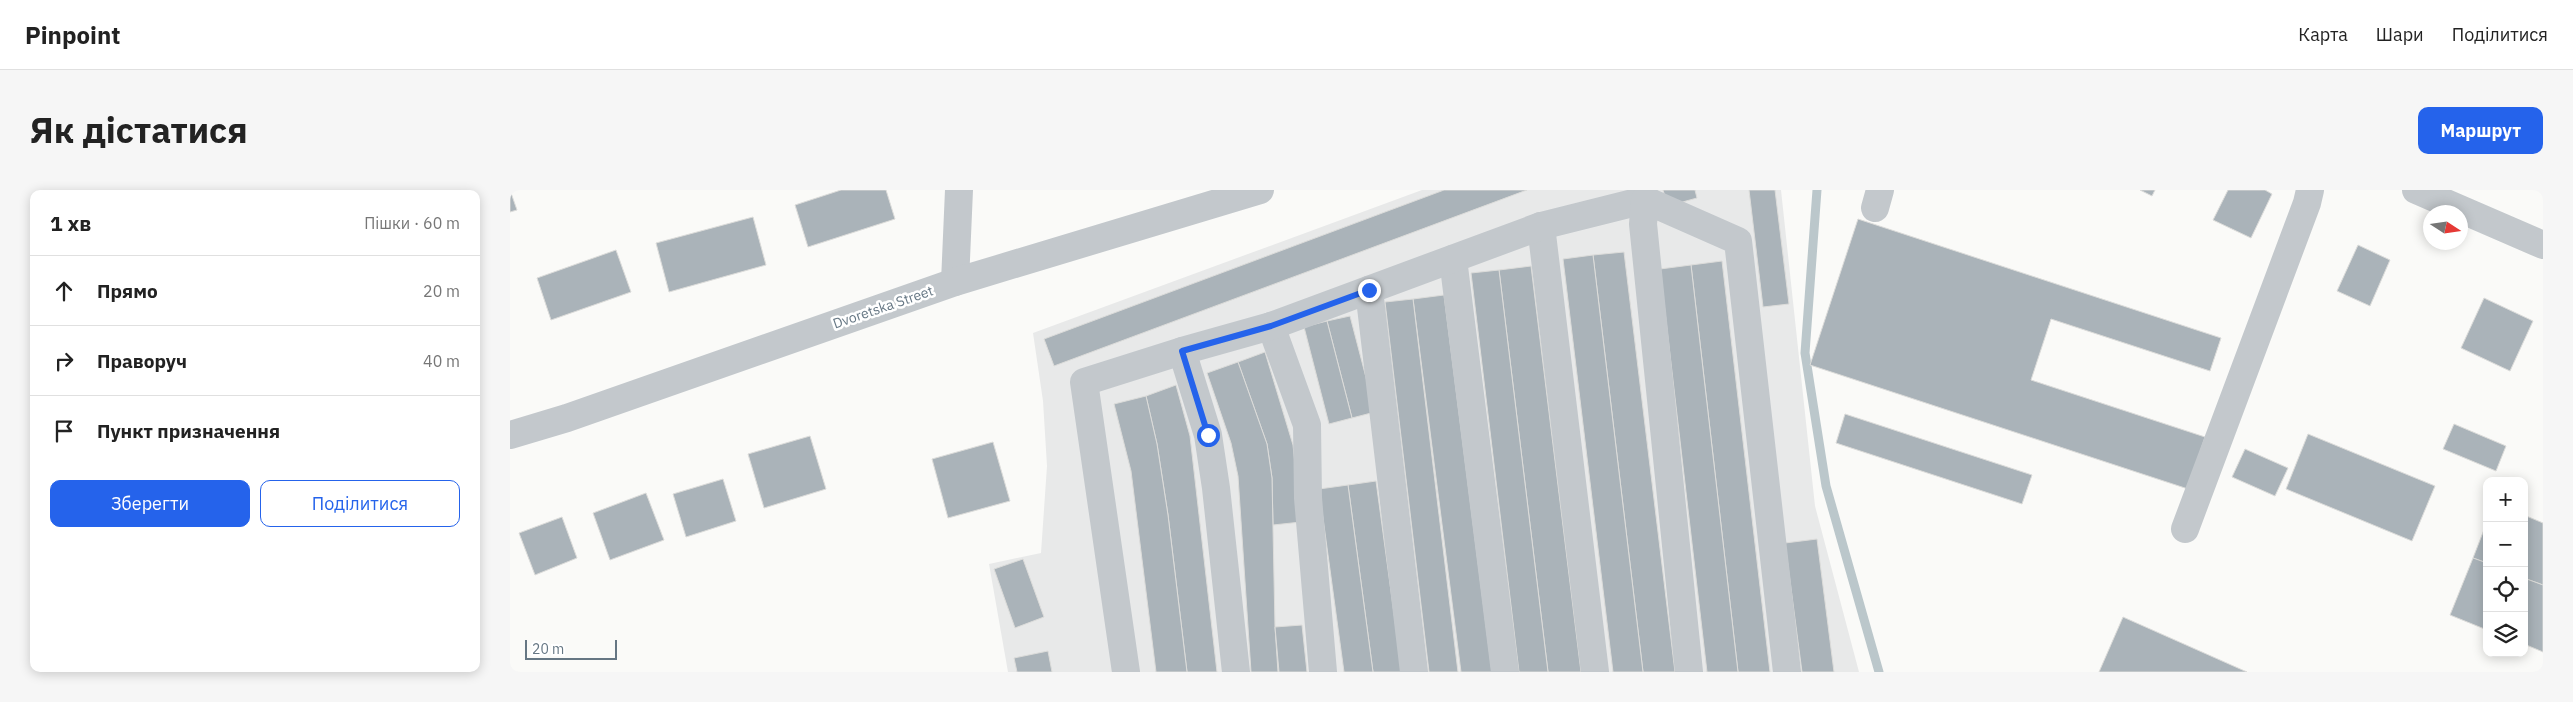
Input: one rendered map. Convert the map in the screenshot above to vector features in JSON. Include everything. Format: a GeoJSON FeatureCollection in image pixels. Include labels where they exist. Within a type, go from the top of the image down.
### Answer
{"type":"FeatureCollection","features":[{"type":"Feature","properties":{"kind":"street"},"geometry":{"type":"LineString","coordinates":[[955,282],[959,190]]}},
{"type":"Feature","properties":{"kind":"street","name":"Dvoretska Street"},"geometry":{"type":"LineString","coordinates":[[510,435],[576,414],[955,282],[1260,190]]}},
{"type":"Feature","properties":{"kind":"street"},"geometry":{"type":"LineString","coordinates":[[2185,529],[2307,203],[2310,190]]}},
{"type":"Feature","properties":{"kind":"street"},"geometry":{"type":"LineString","coordinates":[[2416,190],[2543,245]]}},
{"type":"Feature","properties":{"kind":"street"},"geometry":{"type":"LineString","coordinates":[[1644,195],[1643,224],[1689,672]]}},
{"type":"Feature","properties":{"kind":"street"},"geometry":{"type":"LineString","coordinates":[[1126,672],[1084,382],[1182,351],[1271,326],[1541,226],[1644,195],[1738,241],[1787,672]]}},
{"type":"Feature","properties":{"kind":"street"},"geometry":{"type":"LineString","coordinates":[[1541,226],[1595,672]]}},
{"type":"Feature","properties":{"kind":"street"},"geometry":{"type":"LineString","coordinates":[[1453,259],[1505,672]]}},
{"type":"Feature","properties":{"kind":"street"},"geometry":{"type":"LineString","coordinates":[[1369,290],[1414,672]]}},
{"type":"Feature","properties":{"kind":"street"},"geometry":{"type":"LineString","coordinates":[[1271,326],[1307,425],[1308,498],[1323,672]]}},
{"type":"Feature","properties":{"kind":"street"},"geometry":{"type":"LineString","coordinates":[[1182,351],[1208,435],[1216,488],[1236,672]]}},
{"type":"Feature","properties":{"kind":"shaded area"},"geometry":{"type":"Polygon","coordinates":[[[1422,190],[1781,190],[1815,506],[1859,672],[1008,672],[989,564],[1041,553],[1047,466],[1043,401],[1033,333],[1422,190]]]}},
{"type":"Feature","properties":{"kind":"building"},"geometry":{"type":"Polygon","coordinates":[[[510,190],[517,210],[510,212],[510,190]]]}},
{"type":"Feature","properties":{"kind":"building"},"geometry":{"type":"Polygon","coordinates":[[[841,190],[886,190],[895,219],[808,247],[795,205],[841,190]]]}},
{"type":"Feature","properties":{"kind":"building"},"geometry":{"type":"Polygon","coordinates":[[[1444,190],[1527,190],[1054,366],[1044,339],[1444,190]]]}},
{"type":"Feature","properties":{"kind":"building"},"geometry":{"type":"Polygon","coordinates":[[[1663,190],[1695,190],[1697,198],[1668,206],[1663,190]]]}},
{"type":"Feature","properties":{"kind":"building"},"geometry":{"type":"Polygon","coordinates":[[[1749,190],[1775,190],[1789,304],[1763,307],[1749,190]]]}},
{"type":"Feature","properties":{"kind":"building"},"geometry":{"type":"Polygon","coordinates":[[[2140,190],[2155,190],[2152,196],[2140,190]]]}},
{"type":"Feature","properties":{"kind":"building"},"geometry":{"type":"Polygon","coordinates":[[[2228,190],[2265,190],[2272,194],[2251,238],[2213,220],[2228,190]]]}},
{"type":"Feature","properties":{"kind":"building"},"geometry":{"type":"Polygon","coordinates":[[[753,217],[766,265],[669,292],[656,243],[753,217]]]}},
{"type":"Feature","properties":{"kind":"building"},"geometry":{"type":"Polygon","coordinates":[[[1858,219],[2221,338],[2210,371],[2051,319],[2031,380],[2205,437],[2188,489],[1810,365],[1858,219]]]}},
{"type":"Feature","properties":{"kind":"building"},"geometry":{"type":"Polygon","coordinates":[[[2358,245],[2390,260],[2370,306],[2337,291],[2358,245]]]}},
{"type":"Feature","properties":{"kind":"building"},"geometry":{"type":"Polygon","coordinates":[[[616,250],[631,292],[551,320],[537,278],[616,250]]]}},
{"type":"Feature","properties":{"kind":"building"},"geometry":{"type":"Polygon","coordinates":[[[1624,252],[1675,672],[1643,672],[1593,255],[1624,252]]]}},
{"type":"Feature","properties":{"kind":"building"},"geometry":{"type":"Polygon","coordinates":[[[1593,255],[1643,672],[1613,672],[1563,259],[1593,255]]]}},
{"type":"Feature","properties":{"kind":"building"},"geometry":{"type":"Polygon","coordinates":[[[1722,261],[1770,672],[1738,672],[1691,265],[1722,261]]]}},
{"type":"Feature","properties":{"kind":"building"},"geometry":{"type":"Polygon","coordinates":[[[1691,265],[1738,672],[1707,672],[1660,269],[1691,265]]]}},
{"type":"Feature","properties":{"kind":"building"},"geometry":{"type":"Polygon","coordinates":[[[1531,266],[1581,672],[1548,672],[1499,270],[1531,266]]]}},
{"type":"Feature","properties":{"kind":"building"},"geometry":{"type":"Polygon","coordinates":[[[1499,270],[1548,672],[1519,672],[1471,273],[1499,270]]]}},
{"type":"Feature","properties":{"kind":"building"},"geometry":{"type":"Polygon","coordinates":[[[1444,295],[1492,672],[1461,672],[1413,299],[1444,295]]]}},
{"type":"Feature","properties":{"kind":"building"},"geometry":{"type":"Polygon","coordinates":[[[2484,298],[2533,321],[2510,371],[2461,348],[2484,298]]]}},
{"type":"Feature","properties":{"kind":"building"},"geometry":{"type":"Polygon","coordinates":[[[1413,299],[1458,672],[1429,672],[1385,302],[1413,299]]]}},
{"type":"Feature","properties":{"kind":"building"},"geometry":{"type":"Polygon","coordinates":[[[1350,316],[1375,412],[1352,418],[1327,321],[1350,316]]]}},
{"type":"Feature","properties":{"kind":"building"},"geometry":{"type":"Polygon","coordinates":[[[1327,321],[1352,418],[1329,424],[1304,327],[1327,321]]]}},
{"type":"Feature","properties":{"kind":"building"},"geometry":{"type":"Polygon","coordinates":[[[1265,352],[1293,445],[1301,522],[1273,525],[1272,478],[1267,444],[1238,362],[1265,352]]]}},
{"type":"Feature","properties":{"kind":"building"},"geometry":{"type":"Polygon","coordinates":[[[1238,362],[1267,444],[1272,478],[1275,627],[1278,672],[1251,672],[1238,476],[1231,443],[1207,373],[1238,362]]]}},
{"type":"Feature","properties":{"kind":"building"},"geometry":{"type":"Polygon","coordinates":[[[1176,385],[1190,436],[1217,672],[1187,672],[1168,515],[1157,444],[1146,396],[1176,385]]]}},
{"type":"Feature","properties":{"kind":"building"},"geometry":{"type":"Polygon","coordinates":[[[1146,396],[1157,444],[1168,515],[1187,672],[1156,672],[1131,471],[1114,404],[1146,396]]]}},
{"type":"Feature","properties":{"kind":"building"},"geometry":{"type":"Polygon","coordinates":[[[1845,414],[2032,475],[2022,504],[1836,443],[1845,414]]]}},
{"type":"Feature","properties":{"kind":"building"},"geometry":{"type":"Polygon","coordinates":[[[2454,424],[2506,446],[2496,471],[2443,449],[2454,424]]]}},
{"type":"Feature","properties":{"kind":"building"},"geometry":{"type":"Polygon","coordinates":[[[2308,434],[2435,486],[2412,541],[2286,489],[2308,434]]]}},
{"type":"Feature","properties":{"kind":"building"},"geometry":{"type":"Polygon","coordinates":[[[810,436],[826,489],[764,508],[748,454],[810,436]]]}},
{"type":"Feature","properties":{"kind":"building"},"geometry":{"type":"Polygon","coordinates":[[[993,442],[1010,501],[948,518],[932,459],[993,442]]]}},
{"type":"Feature","properties":{"kind":"building"},"geometry":{"type":"Polygon","coordinates":[[[2245,449],[2288,468],[2275,496],[2232,477],[2245,449]]]}},
{"type":"Feature","properties":{"kind":"building"},"geometry":{"type":"Polygon","coordinates":[[[723,479],[736,521],[686,537],[673,494],[723,479]]]}},
{"type":"Feature","properties":{"kind":"building"},"geometry":{"type":"Polygon","coordinates":[[[1376,481],[1402,672],[1373,672],[1348,485],[1376,481]]]}},
{"type":"Feature","properties":{"kind":"building"},"geometry":{"type":"Polygon","coordinates":[[[1348,485],[1373,672],[1344,672],[1319,489],[1348,485]]]}},
{"type":"Feature","properties":{"kind":"building"},"geometry":{"type":"Polygon","coordinates":[[[646,493],[664,540],[610,560],[593,513],[646,493]]]}},
{"type":"Feature","properties":{"kind":"building"},"geometry":{"type":"Polygon","coordinates":[[[562,517],[577,558],[535,575],[519,533],[562,517]]]}},
{"type":"Feature","properties":{"kind":"building"},"geometry":{"type":"Polygon","coordinates":[[[2528,517],[2543,523],[2543,585],[2528,579],[2528,517]]]}},
{"type":"Feature","properties":{"kind":"building"},"geometry":{"type":"Polygon","coordinates":[[[2483,532],[2483,562],[2473,558],[2483,532]]]}},
{"type":"Feature","properties":{"kind":"building"},"geometry":{"type":"Polygon","coordinates":[[[1817,539],[1834,672],[1802,672],[1785,543],[1817,539]]]}},
{"type":"Feature","properties":{"kind":"building"},"geometry":{"type":"Polygon","coordinates":[[[2473,558],[2483,562],[2483,628],[2450,615],[2473,558]]]}},
{"type":"Feature","properties":{"kind":"building"},"geometry":{"type":"Polygon","coordinates":[[[1023,559],[1044,617],[1015,628],[994,569],[1023,559]]]}},
{"type":"Feature","properties":{"kind":"building"},"geometry":{"type":"Polygon","coordinates":[[[2528,579],[2543,585],[2543,652],[2528,646],[2528,579]]]}},
{"type":"Feature","properties":{"kind":"building"},"geometry":{"type":"Polygon","coordinates":[[[2123,617],[2247,672],[2099,672],[2123,617]]]}},
{"type":"Feature","properties":{"kind":"building"},"geometry":{"type":"Polygon","coordinates":[[[1302,625],[1307,672],[1279,672],[1275,627],[1302,625]]]}},
{"type":"Feature","properties":{"kind":"building"},"geometry":{"type":"Polygon","coordinates":[[[1048,651],[1052,672],[1017,672],[1014,658],[1048,651]]]}},
{"type":"Feature","properties":{"kind":"waterway"},"geometry":{"type":"LineString","coordinates":[[1817,190],[1805,353],[1826,486],[1879,672]]}},
{"type":"Feature","properties":{"kind":"route"},"geometry":{"type":"LineString","coordinates":[[1208,435],[1182,351],[1271,326],[1369,290]]}}]}
